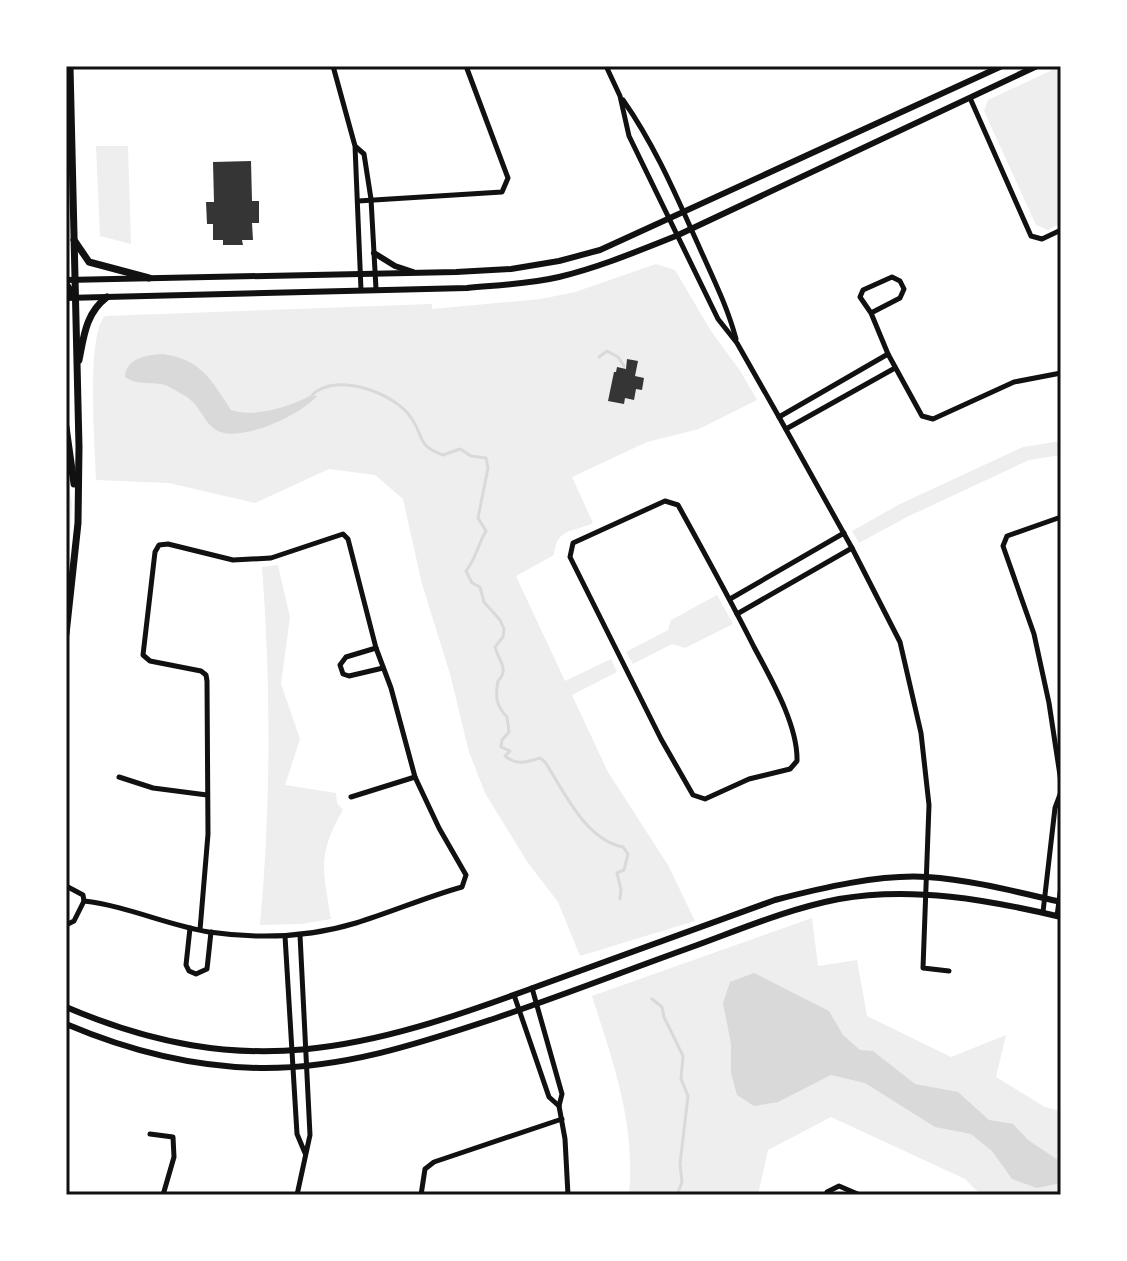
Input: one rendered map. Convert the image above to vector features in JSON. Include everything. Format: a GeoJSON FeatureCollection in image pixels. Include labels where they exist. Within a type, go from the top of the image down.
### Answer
{"type":"FeatureCollection","features":[{"type":"Feature","properties":{"kind":"main road"},"geometry":{"type":"LineString","coordinates":[[66,634],[73,586],[78,506],[77,373],[69,281],[74,239],[70,66]]}},
{"type":"Feature","properties":{"kind":"main road"},"geometry":{"type":"LineString","coordinates":[[74,239],[89,262],[149,278]]}},
{"type":"Feature","properties":{"kind":"main road"},"geometry":{"type":"LineString","coordinates":[[77,373],[89,318],[107,297]]}},
{"type":"Feature","properties":{"kind":"main road"},"geometry":{"type":"LineString","coordinates":[[66,427],[78,506]]}},
{"type":"Feature","properties":{"kind":"street"},"geometry":{"type":"LineString","coordinates":[[333,66],[355,146],[361,290]]}},
{"type":"Feature","properties":{"kind":"street"},"geometry":{"type":"LineString","coordinates":[[358,201],[502,192],[508,178],[466,66]]}},
{"type":"Feature","properties":{"kind":"street"},"geometry":{"type":"LineString","coordinates":[[606,66],[620,96],[646,133],[684,213],[729,314],[737,343]]}},
{"type":"Feature","properties":{"kind":"street"},"geometry":{"type":"LineString","coordinates":[[69,281],[416,273],[511,269],[559,261],[600,250],[669,220],[1002,66]]}},
{"type":"Feature","properties":{"kind":"street"},"geometry":{"type":"LineString","coordinates":[[71,298],[467,288],[559,277],[615,260],[676,236],[1037,66]]}},
{"type":"Feature","properties":{"kind":"street"},"geometry":{"type":"LineString","coordinates":[[963,84],[1031,236],[1042,239],[1061,230]]}},
{"type":"Feature","properties":{"kind":"street"},"geometry":{"type":"LineString","coordinates":[[620,96],[629,136],[718,319],[737,343],[786,429],[900,642],[921,733],[929,805],[923,968],[949,971]]}},
{"type":"Feature","properties":{"kind":"street"},"geometry":{"type":"LineString","coordinates":[[865,128],[872,144]]}},
{"type":"Feature","properties":{"kind":"street"},"geometry":{"type":"LineString","coordinates":[[355,146],[364,154],[371,199],[376,289]]}},
{"type":"Feature","properties":{"kind":"street"},"geometry":{"type":"LineString","coordinates":[[374,253],[395,266],[416,273]]}},
{"type":"Feature","properties":{"kind":"street"},"geometry":{"type":"LineString","coordinates":[[871,313],[900,298],[904,289],[900,281],[892,277],[863,290],[860,297],[922,416],[933,419],[1014,382],[1061,373]]}},
{"type":"Feature","properties":{"kind":"street"},"geometry":{"type":"LineString","coordinates":[[779,417],[888,354]]}},
{"type":"Feature","properties":{"kind":"street"},"geometry":{"type":"LineString","coordinates":[[786,429],[894,365]]}},
{"type":"Feature","properties":{"kind":"street"},"geometry":{"type":"LineString","coordinates":[[665,501],[678,505],[730,600],[777,692],[798,748],[797,761],[790,769],[749,779],[705,799],[693,795],[661,739],[570,557],[573,543],[665,501]]}},
{"type":"Feature","properties":{"kind":"street"},"geometry":{"type":"LineString","coordinates":[[1061,517],[1007,536],[1003,546],[1034,634],[1061,782]]}},
{"type":"Feature","properties":{"kind":"street"},"geometry":{"type":"LineString","coordinates":[[730,600],[844,533]]}},
{"type":"Feature","properties":{"kind":"street"},"geometry":{"type":"LineString","coordinates":[[84,901],[118,907],[190,928],[200,930],[211,932],[285,936],[354,924],[462,887],[466,875],[415,777],[391,688],[376,648],[348,539],[343,534],[271,558],[233,560],[168,544],[159,545],[155,552],[143,655],[150,661],[201,671],[206,675],[208,834],[200,930]]}},
{"type":"Feature","properties":{"kind":"street"},"geometry":{"type":"LineString","coordinates":[[737,614],[852,548]]}},
{"type":"Feature","properties":{"kind":"street"},"geometry":{"type":"LineString","coordinates":[[376,648],[346,657],[340,665],[341,670],[349,676],[383,668]]}},
{"type":"Feature","properties":{"kind":"street"},"geometry":{"type":"LineString","coordinates":[[119,777],[153,788],[208,795]]}},
{"type":"Feature","properties":{"kind":"street"},"geometry":{"type":"LineString","coordinates":[[351,797],[415,777]]}},
{"type":"Feature","properties":{"kind":"street"},"geometry":{"type":"LineString","coordinates":[[1043,912],[1055,808],[1061,792]]}},
{"type":"Feature","properties":{"kind":"street"},"geometry":{"type":"LineString","coordinates":[[66,1007],[136,1034],[189,1046],[257,1052],[307,1050],[393,1035],[514,995],[775,900],[825,887],[926,877],[1060,902]]}},
{"type":"Feature","properties":{"kind":"street"},"geometry":{"type":"LineString","coordinates":[[66,1024],[121,1045],[188,1062],[258,1068],[352,1060],[397,1051],[520,1010],[794,909],[842,899],[925,893],[1059,916],[1061,886]]}},
{"type":"Feature","properties":{"kind":"street"},"geometry":{"type":"LineString","coordinates":[[66,890],[68,887],[83,895],[84,901],[74,921],[66,925]]}},
{"type":"Feature","properties":{"kind":"street"},"geometry":{"type":"LineString","coordinates":[[190,928],[186,965],[189,971],[196,974],[207,969],[211,932]]}},
{"type":"Feature","properties":{"kind":"street"},"geometry":{"type":"LineString","coordinates":[[297,1195],[310,1135],[300,935]]}},
{"type":"Feature","properties":{"kind":"street"},"geometry":{"type":"LineString","coordinates":[[285,936],[297,1134],[305,1154]]}},
{"type":"Feature","properties":{"kind":"street"},"geometry":{"type":"LineString","coordinates":[[532,988],[562,1094],[559,1106],[568,1195]]}},
{"type":"Feature","properties":{"kind":"street"},"geometry":{"type":"LineString","coordinates":[[514,995],[549,1097],[559,1106]]}},
{"type":"Feature","properties":{"kind":"street"},"geometry":{"type":"LineString","coordinates":[[421,1195],[425,1169],[434,1162],[562,1119]]}},
{"type":"Feature","properties":{"kind":"street"},"geometry":{"type":"LineString","coordinates":[[150,1134],[173,1137],[174,1157],[163,1195]]}},
{"type":"Feature","properties":{"kind":"street"},"geometry":{"type":"LineString","coordinates":[[826,1195],[839,1186],[860,1195]]}},
{"type":"Feature","properties":{"kind":"shaded area"},"geometry":{"type":"Polygon","coordinates":[[[1061,66],[1061,223],[1048,230],[1036,225],[984,111],[988,100],[1061,66]]]}},
{"type":"Feature","properties":{"kind":"shaded area"},"geometry":{"type":"Polygon","coordinates":[[[96,146],[128,146],[131,244],[100,236],[96,146]]]}},
{"type":"Feature","properties":{"kind":"shaded area"},"geometry":{"type":"Polygon","coordinates":[[[656,264],[675,270],[757,400],[699,429],[647,442],[572,477],[593,523],[562,535],[554,555],[516,576],[565,681],[611,659],[617,672],[572,695],[608,772],[668,865],[695,921],[580,956],[558,902],[528,863],[485,793],[469,752],[450,674],[422,584],[403,499],[375,475],[329,469],[255,503],[169,483],[96,480],[95,345],[105,316],[432,304],[432,309],[541,299],[575,292],[656,264]]]}},
{"type":"Feature","properties":{"kind":"shaded area"},"geometry":{"type":"Polygon","coordinates":[[[163,354],[196,366],[211,381],[231,410],[261,412],[293,404],[311,395],[317,396],[284,419],[254,430],[226,433],[211,426],[188,398],[174,390],[162,384],[138,382],[125,377],[133,362],[163,354]]]}},
{"type":"Feature","properties":{"kind":"shaded area"},"geometry":{"type":"Polygon","coordinates":[[[1061,441],[1061,455],[1029,460],[859,543],[852,531],[900,504],[1023,447],[1061,441]]]}},
{"type":"Feature","properties":{"kind":"shaded area"},"geometry":{"type":"Polygon","coordinates":[[[66,461],[72,504],[66,605],[66,461]]]}},
{"type":"Feature","properties":{"kind":"shaded area"},"geometry":{"type":"Polygon","coordinates":[[[278,565],[290,617],[281,684],[300,739],[285,785],[336,793],[337,803],[343,810],[329,839],[324,863],[331,919],[301,924],[260,925],[268,746],[262,567],[278,565]]]}},
{"type":"Feature","properties":{"kind":"shaded area"},"geometry":{"type":"Polygon","coordinates":[[[717,595],[733,624],[685,648],[672,644],[633,664],[626,652],[668,630],[671,620],[717,595]]]}},
{"type":"Feature","properties":{"kind":"shaded area"},"geometry":{"type":"Polygon","coordinates":[[[812,918],[818,966],[857,960],[867,1016],[951,1057],[1006,1035],[996,1077],[1045,1107],[1061,1111],[1061,1195],[981,1195],[965,1179],[831,1117],[768,1150],[758,1195],[629,1195],[626,1118],[615,1069],[592,996],[812,918]]]}},
{"type":"Feature","properties":{"kind":"shaded area"},"geometry":{"type":"Polygon","coordinates":[[[754,973],[829,1011],[843,1035],[860,1050],[873,1051],[915,1084],[958,1092],[989,1120],[1013,1124],[1028,1140],[1061,1162],[1061,1183],[1037,1188],[1012,1179],[992,1151],[971,1134],[935,1127],[865,1083],[831,1075],[778,1102],[754,1106],[737,1095],[731,1073],[731,1044],[723,1003],[730,982],[754,973]]]}},
{"type":"Feature","properties":{"kind":"building"},"geometry":{"type":"Polygon","coordinates":[[[251,161],[252,201],[259,201],[259,223],[252,223],[253,240],[242,240],[243,245],[223,245],[223,240],[213,240],[213,224],[207,224],[206,202],[214,202],[213,162],[251,161]]]}},
{"type":"Feature","properties":{"kind":"building"},"geometry":{"type":"Polygon","coordinates":[[[627,359],[638,361],[635,376],[644,378],[642,390],[636,389],[634,400],[625,398],[624,404],[608,401],[614,372],[617,367],[626,369],[627,359]]]}},
{"type":"Feature","properties":{"kind":"waterway"},"geometry":{"type":"LineString","coordinates":[[599,357],[607,351],[618,357],[624,366]]}},
{"type":"Feature","properties":{"kind":"waterway"},"geometry":{"type":"LineString","coordinates":[[313,394],[336,385],[366,388],[404,410],[422,440],[434,451],[443,455],[460,449],[471,456],[486,458],[488,468],[478,518],[486,531],[466,571],[472,583],[480,587],[484,602],[504,629],[503,637],[495,647],[503,668],[498,681],[497,700],[507,717],[509,732],[502,740],[501,747],[510,751],[505,756],[514,761],[540,758],[545,762],[587,825],[598,835],[623,847],[628,854],[624,870],[617,873],[620,899]]}},
{"type":"Feature","properties":{"kind":"waterway"},"geometry":{"type":"LineString","coordinates":[[652,999],[662,1007],[683,1056],[681,1079],[688,1096],[680,1164],[682,1182],[677,1195]]}}]}
